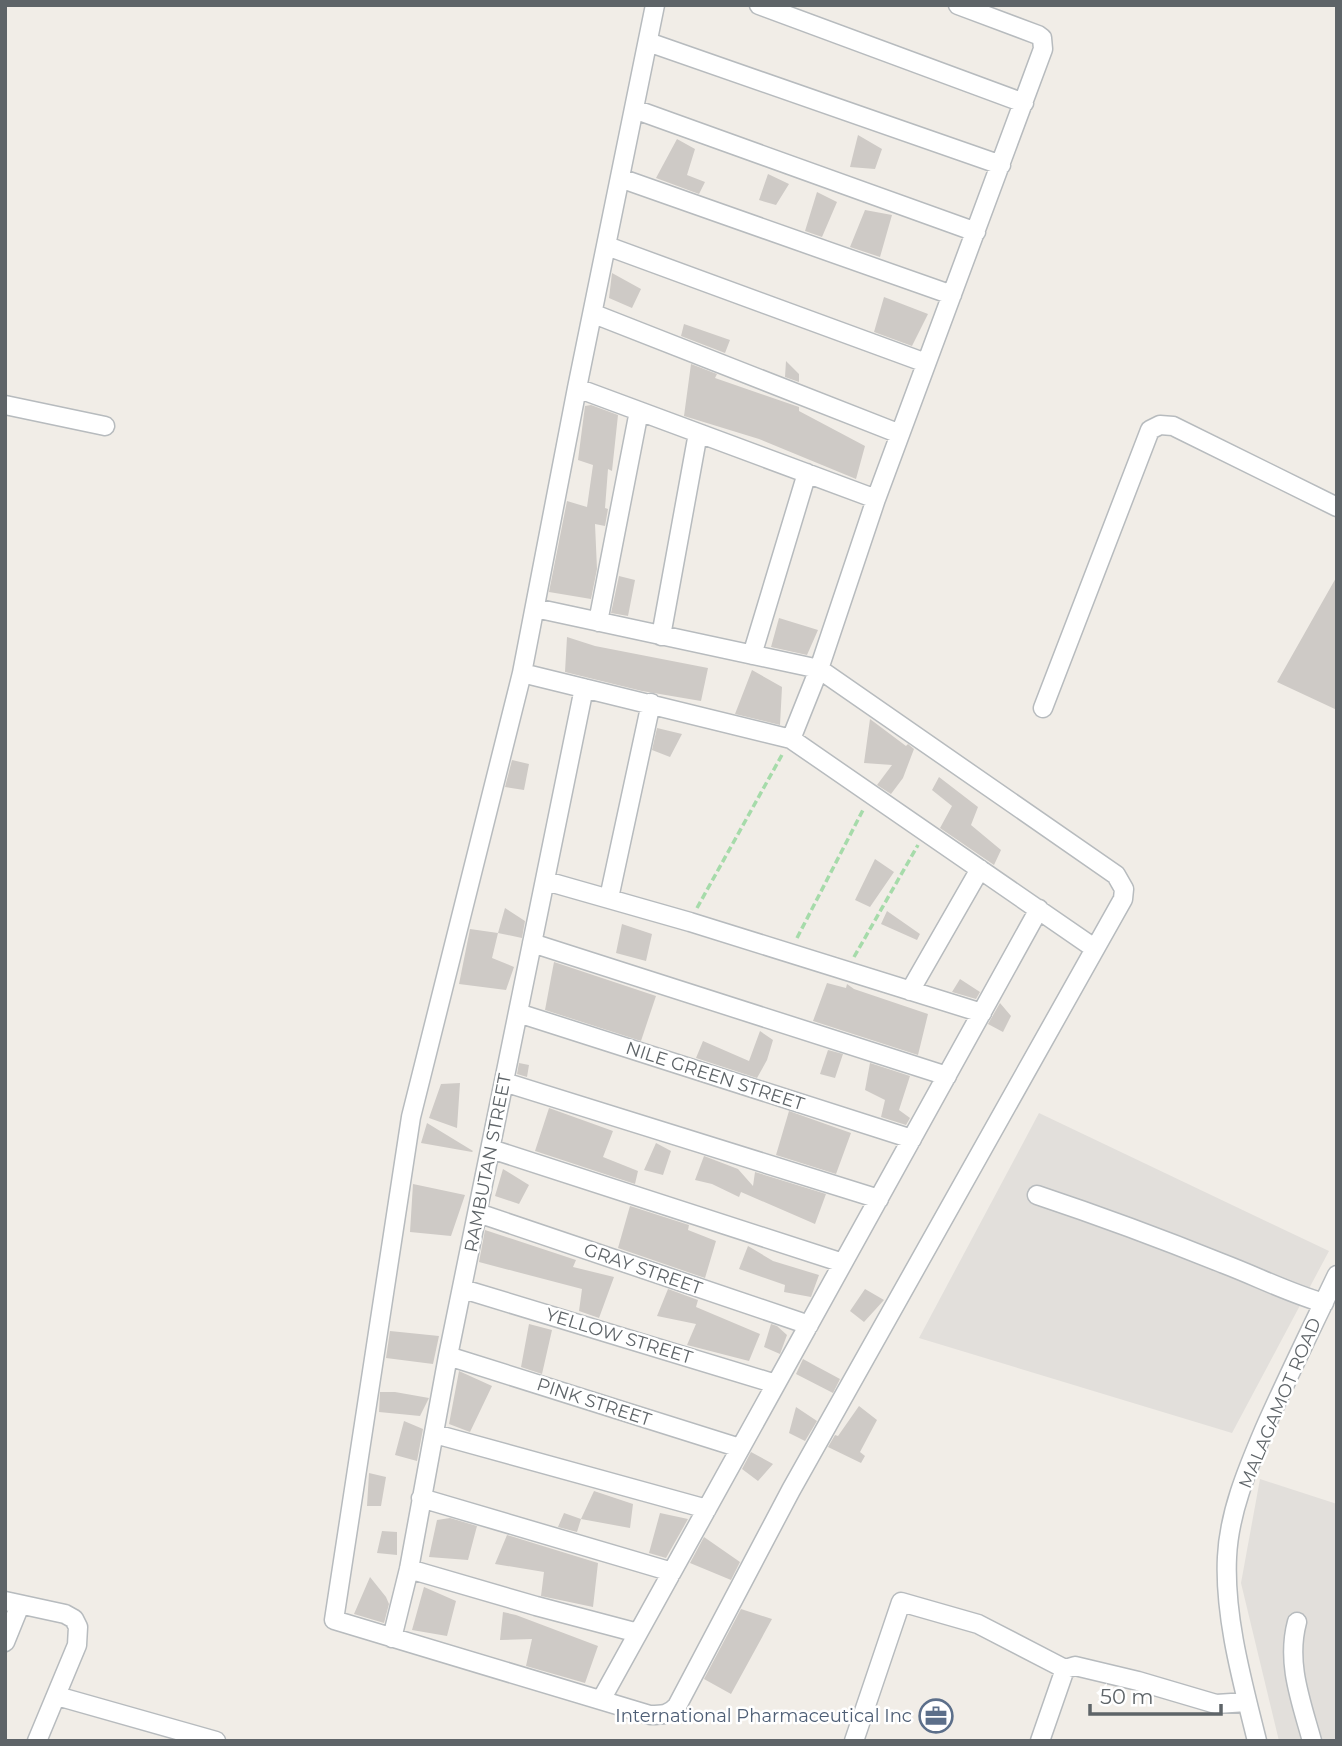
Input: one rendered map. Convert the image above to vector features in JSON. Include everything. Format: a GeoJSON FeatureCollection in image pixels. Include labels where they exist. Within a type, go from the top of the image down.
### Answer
{"type":"FeatureCollection","features":[{"type":"Feature","properties":{"kind":"street"},"geometry":{"type":"LineString","coordinates":[[535,608],[819,668],[1116,875],[1124,889],[1123,899],[790,1490],[677,1706],[663,1715],[650,1715],[334,1620],[411,1117],[522,673],[655,5]]}},
{"type":"Feature","properties":{"kind":"street"},"geometry":{"type":"LineString","coordinates":[[759,5],[1024,103]]}},
{"type":"Feature","properties":{"kind":"street"},"geometry":{"type":"LineString","coordinates":[[791,739],[819,668],[876,499],[1043,49],[1042,38],[1038,35],[958,5]]}},
{"type":"Feature","properties":{"kind":"street"},"geometry":{"type":"LineString","coordinates":[[648,41],[1000,165]]}},
{"type":"Feature","properties":{"kind":"street"},"geometry":{"type":"LineString","coordinates":[[634,109],[976,232]]}},
{"type":"Feature","properties":{"kind":"street"},"geometry":{"type":"LineString","coordinates":[[620,178],[952,295]]}},
{"type":"Feature","properties":{"kind":"street"},"geometry":{"type":"LineString","coordinates":[[607,246],[926,363]]}},
{"type":"Feature","properties":{"kind":"street"},"geometry":{"type":"LineString","coordinates":[[594,314],[900,434]]}},
{"type":"Feature","properties":{"kind":"street"},"geometry":{"type":"LineString","coordinates":[[577,388],[876,499]]}},
{"type":"Feature","properties":{"kind":"street"},"geometry":{"type":"LineString","coordinates":[[5,405],[105,426]]}},
{"type":"Feature","properties":{"kind":"street"},"geometry":{"type":"LineString","coordinates":[[598,622],[639,411]]}},
{"type":"Feature","properties":{"kind":"street"},"geometry":{"type":"LineString","coordinates":[[1042,708],[1150,430],[1160,425],[1173,426],[1337,507]]}},
{"type":"Feature","properties":{"kind":"street"},"geometry":{"type":"LineString","coordinates":[[661,636],[698,433]]}},
{"type":"Feature","properties":{"kind":"street"},"geometry":{"type":"LineString","coordinates":[[752,655],[807,473]]}},
{"type":"Feature","properties":{"kind":"street"},"geometry":{"type":"LineString","coordinates":[[522,673],[791,739],[1094,948]]}},
{"type":"Feature","properties":{"kind":"street","name":"RAMBUTAN STREET"},"geometry":{"type":"LineString","coordinates":[[392,1638],[409,1569],[448,1356],[584,688]]}},
{"type":"Feature","properties":{"kind":"street"},"geometry":{"type":"LineString","coordinates":[[609,898],[651,703]]}},
{"type":"Feature","properties":{"kind":"street"},"geometry":{"type":"LineString","coordinates":[[909,990],[980,869]]}},
{"type":"Feature","properties":{"kind":"street"},"geometry":{"type":"LineString","coordinates":[[546,881],[690,922],[982,1013]]}},
{"type":"Feature","properties":{"kind":"street"},"geometry":{"type":"LineString","coordinates":[[601,1700],[1040,909]]}},
{"type":"Feature","properties":{"kind":"street"},"geometry":{"type":"LineString","coordinates":[[533,943],[947,1076]]}},
{"type":"Feature","properties":{"kind":"street","name":"NILE GREEN STREET"},"geometry":{"type":"LineString","coordinates":[[518,1013],[912,1139]]}},
{"type":"Feature","properties":{"kind":"street"},"geometry":{"type":"LineString","coordinates":[[504,1082],[878,1199]]}},
{"type":"Feature","properties":{"kind":"street"},"geometry":{"type":"LineString","coordinates":[[491,1149],[844,1263]]}},
{"type":"Feature","properties":{"kind":"street"},"geometry":{"type":"LineString","coordinates":[[1037,1195],[1123,1224],[1239,1269],[1294,1294],[1324,1303]]}},
{"type":"Feature","properties":{"kind":"street","name":"GRAY STREET"},"geometry":{"type":"LineString","coordinates":[[478,1213],[809,1325]]}},
{"type":"Feature","properties":{"kind":"street","name":"MALAGAMOT ROAD"},"geometry":{"type":"LineString","coordinates":[[1257,1741],[1247,1702],[1227,1587],[1227,1555],[1232,1521],[1246,1471],[1277,1399],[1337,1275]]}},
{"type":"Feature","properties":{"kind":"street","name":"YELLOW STREET"},"geometry":{"type":"LineString","coordinates":[[463,1289],[776,1384]]}},
{"type":"Feature","properties":{"kind":"street","name":"PINK STREET"},"geometry":{"type":"LineString","coordinates":[[448,1356],[740,1448]]}},
{"type":"Feature","properties":{"kind":"street"},"geometry":{"type":"LineString","coordinates":[[435,1434],[707,1508]]}},
{"type":"Feature","properties":{"kind":"street"},"geometry":{"type":"LineString","coordinates":[[421,1498],[672,1572]]}},
{"type":"Feature","properties":{"kind":"street"},"geometry":{"type":"LineString","coordinates":[[409,1569],[638,1633]]}},
{"type":"Feature","properties":{"kind":"street"},"geometry":{"type":"LineString","coordinates":[[854,1741],[901,1602],[978,1624],[1065,1670]]}},
{"type":"Feature","properties":{"kind":"street"},"geometry":{"type":"LineString","coordinates":[[5,1642],[13,1603],[65,1614],[74,1619],[78,1627],[78,1645],[37,1741]]}},
{"type":"Feature","properties":{"kind":"street"},"geometry":{"type":"LineString","coordinates":[[1297,1622],[1292,1652],[1293,1671],[1312,1741]]}},
{"type":"Feature","properties":{"kind":"street"},"geometry":{"type":"LineString","coordinates":[[1040,1741],[1065,1670],[1075,1666],[1216,1704],[1247,1702]]}},
{"type":"Feature","properties":{"kind":"street"},"geometry":{"type":"LineString","coordinates":[[57,1696],[190,1737],[216,1741]]}},
{"type":"Feature","properties":{"kind":"path"},"geometry":{"type":"LineString","coordinates":[[690,922],[791,739]]}},
{"type":"Feature","properties":{"kind":"path"},"geometry":{"type":"LineString","coordinates":[[790,953],[871,794]]}},
{"type":"Feature","properties":{"kind":"path"},"geometry":{"type":"LineString","coordinates":[[846,971],[926,832]]}},
{"type":"Feature","properties":{"kind":"shaded area"},"geometry":{"type":"Polygon","coordinates":[[[1039,1113],[1329,1251],[1232,1433],[919,1338],[1039,1113]]]}},
{"type":"Feature","properties":{"kind":"shaded area"},"geometry":{"type":"Polygon","coordinates":[[[1260,1479],[1337,1504],[1337,1741],[1279,1741],[1241,1583],[1260,1479]]]}},
{"type":"Feature","properties":{"kind":"building"},"geometry":{"type":"Polygon","coordinates":[[[858,135],[882,149],[875,169],[850,167],[858,135]]]}},
{"type":"Feature","properties":{"kind":"building"},"geometry":{"type":"Polygon","coordinates":[[[677,139],[695,149],[687,175],[705,182],[699,194],[656,178],[677,139]]]}},
{"type":"Feature","properties":{"kind":"building"},"geometry":{"type":"Polygon","coordinates":[[[768,174],[789,184],[776,205],[759,200],[768,174]]]}},
{"type":"Feature","properties":{"kind":"building"},"geometry":{"type":"Polygon","coordinates":[[[817,192],[837,202],[822,237],[805,231],[817,192]]]}},
{"type":"Feature","properties":{"kind":"building"},"geometry":{"type":"Polygon","coordinates":[[[865,210],[892,215],[880,257],[850,247],[865,210]]]}},
{"type":"Feature","properties":{"kind":"building"},"geometry":{"type":"Polygon","coordinates":[[[612,273],[641,289],[632,308],[609,298],[612,273]]]}},
{"type":"Feature","properties":{"kind":"building"},"geometry":{"type":"Polygon","coordinates":[[[884,297],[928,314],[912,346],[874,332],[884,297]]]}},
{"type":"Feature","properties":{"kind":"building"},"geometry":{"type":"Polygon","coordinates":[[[684,324],[730,340],[725,353],[681,336],[684,324]]]}},
{"type":"Feature","properties":{"kind":"building"},"geometry":{"type":"Polygon","coordinates":[[[786,361],[799,374],[799,382],[785,377],[786,361]]]}},
{"type":"Feature","properties":{"kind":"building"},"geometry":{"type":"Polygon","coordinates":[[[691,364],[717,374],[715,378],[799,407],[799,411],[865,446],[856,479],[759,439],[684,416],[691,364]]]}},
{"type":"Feature","properties":{"kind":"building"},"geometry":{"type":"Polygon","coordinates":[[[591,405],[618,415],[612,471],[608,469],[605,508],[608,509],[605,526],[595,524],[597,569],[591,599],[549,592],[567,501],[587,507],[593,465],[578,460],[585,406],[591,405]]]}},
{"type":"Feature","properties":{"kind":"building"},"geometry":{"type":"Polygon","coordinates":[[[619,576],[635,580],[628,616],[611,613],[619,576]]]}},
{"type":"Feature","properties":{"kind":"building"},"geometry":{"type":"Polygon","coordinates":[[[1337,576],[1337,710],[1277,682],[1337,576]]]}},
{"type":"Feature","properties":{"kind":"building"},"geometry":{"type":"Polygon","coordinates":[[[779,618],[818,630],[807,655],[771,647],[779,618]]]}},
{"type":"Feature","properties":{"kind":"building"},"geometry":{"type":"Polygon","coordinates":[[[567,637],[595,646],[708,668],[701,701],[642,691],[565,672],[567,637]]]}},
{"type":"Feature","properties":{"kind":"building"},"geometry":{"type":"Polygon","coordinates":[[[752,670],[782,687],[780,725],[735,714],[752,670]]]}},
{"type":"Feature","properties":{"kind":"building"},"geometry":{"type":"Polygon","coordinates":[[[870,719],[914,749],[903,778],[891,794],[877,785],[892,765],[864,763],[870,719]]]}},
{"type":"Feature","properties":{"kind":"building"},"geometry":{"type":"Polygon","coordinates":[[[657,728],[682,734],[670,757],[652,750],[657,728]]]}},
{"type":"Feature","properties":{"kind":"building"},"geometry":{"type":"Polygon","coordinates":[[[512,760],[529,764],[524,790],[505,787],[512,760]]]}},
{"type":"Feature","properties":{"kind":"building"},"geometry":{"type":"Polygon","coordinates":[[[939,777],[978,807],[971,825],[1001,850],[994,865],[940,828],[952,806],[932,790],[939,777]]]}},
{"type":"Feature","properties":{"kind":"building"},"geometry":{"type":"Polygon","coordinates":[[[875,859],[894,872],[870,907],[855,900],[875,859]]]}},
{"type":"Feature","properties":{"kind":"building"},"geometry":{"type":"Polygon","coordinates":[[[505,908],[525,921],[522,938],[498,933],[505,908]]]}},
{"type":"Feature","properties":{"kind":"building"},"geometry":{"type":"Polygon","coordinates":[[[887,911],[920,934],[917,940],[881,924],[887,911]]]}},
{"type":"Feature","properties":{"kind":"building"},"geometry":{"type":"Polygon","coordinates":[[[622,924],[652,934],[646,961],[616,953],[622,924]]]}},
{"type":"Feature","properties":{"kind":"building"},"geometry":{"type":"Polygon","coordinates":[[[470,929],[498,933],[492,958],[514,967],[506,990],[459,984],[470,929]]]}},
{"type":"Feature","properties":{"kind":"building"},"geometry":{"type":"Polygon","coordinates":[[[554,962],[656,996],[641,1041],[545,1010],[554,962]]]}},
{"type":"Feature","properties":{"kind":"building"},"geometry":{"type":"Polygon","coordinates":[[[960,979],[980,992],[976,999],[952,992],[960,979]]]}},
{"type":"Feature","properties":{"kind":"building"},"geometry":{"type":"Polygon","coordinates":[[[827,983],[846,988],[847,984],[854,989],[928,1014],[918,1055],[813,1021],[827,983]]]}},
{"type":"Feature","properties":{"kind":"building"},"geometry":{"type":"Polygon","coordinates":[[[1000,1003],[1011,1016],[1003,1032],[988,1024],[1000,1003]]]}},
{"type":"Feature","properties":{"kind":"building"},"geometry":{"type":"Polygon","coordinates":[[[760,1031],[773,1040],[767,1060],[757,1078],[696,1058],[703,1041],[749,1061],[760,1031]]]}},
{"type":"Feature","properties":{"kind":"building"},"geometry":{"type":"Polygon","coordinates":[[[828,1050],[843,1054],[835,1078],[820,1074],[828,1050]]]}},
{"type":"Feature","properties":{"kind":"building"},"geometry":{"type":"Polygon","coordinates":[[[519,1063],[529,1065],[527,1077],[517,1074],[519,1063]]]}},
{"type":"Feature","properties":{"kind":"building"},"geometry":{"type":"Polygon","coordinates":[[[870,1063],[910,1076],[899,1110],[910,1118],[906,1125],[881,1117],[885,1100],[865,1090],[870,1063]]]}},
{"type":"Feature","properties":{"kind":"building"},"geometry":{"type":"Polygon","coordinates":[[[460,1083],[457,1128],[429,1118],[441,1084],[460,1083]]]}},
{"type":"Feature","properties":{"kind":"building"},"geometry":{"type":"Polygon","coordinates":[[[549,1108],[613,1131],[603,1157],[638,1171],[635,1184],[535,1151],[549,1108]]]}},
{"type":"Feature","properties":{"kind":"building"},"geometry":{"type":"Polygon","coordinates":[[[789,1111],[851,1133],[836,1174],[776,1155],[789,1111]]]}},
{"type":"Feature","properties":{"kind":"building"},"geometry":{"type":"Polygon","coordinates":[[[427,1123],[473,1151],[421,1143],[427,1123]]]}},
{"type":"Feature","properties":{"kind":"building"},"geometry":{"type":"Polygon","coordinates":[[[656,1143],[671,1151],[663,1175],[644,1170],[656,1143]]]}},
{"type":"Feature","properties":{"kind":"building"},"geometry":{"type":"Polygon","coordinates":[[[704,1156],[738,1169],[753,1186],[755,1172],[826,1194],[815,1224],[741,1192],[739,1197],[712,1184],[695,1180],[704,1156]]]}},
{"type":"Feature","properties":{"kind":"building"},"geometry":{"type":"Polygon","coordinates":[[[503,1169],[529,1185],[519,1204],[495,1196],[503,1169]]]}},
{"type":"Feature","properties":{"kind":"building"},"geometry":{"type":"Polygon","coordinates":[[[413,1184],[465,1195],[451,1236],[410,1232],[413,1184]]]}},
{"type":"Feature","properties":{"kind":"building"},"geometry":{"type":"Polygon","coordinates":[[[630,1206],[689,1225],[688,1230],[716,1241],[705,1278],[618,1248],[630,1206]]]}},
{"type":"Feature","properties":{"kind":"building"},"geometry":{"type":"Polygon","coordinates":[[[485,1230],[576,1260],[573,1267],[614,1277],[599,1318],[579,1311],[582,1289],[479,1262],[485,1230]]]}},
{"type":"Feature","properties":{"kind":"building"},"geometry":{"type":"Polygon","coordinates":[[[748,1246],[773,1261],[819,1275],[811,1297],[784,1292],[785,1285],[739,1269],[748,1246]]]}},
{"type":"Feature","properties":{"kind":"building"},"geometry":{"type":"Polygon","coordinates":[[[668,1289],[698,1300],[696,1307],[760,1334],[749,1361],[687,1345],[696,1324],[657,1316],[668,1289]]]}},
{"type":"Feature","properties":{"kind":"building"},"geometry":{"type":"Polygon","coordinates":[[[865,1289],[884,1300],[864,1322],[850,1311],[865,1289]]]}},
{"type":"Feature","properties":{"kind":"building"},"geometry":{"type":"Polygon","coordinates":[[[529,1324],[552,1330],[542,1374],[521,1367],[529,1324]]]}},
{"type":"Feature","properties":{"kind":"building"},"geometry":{"type":"Polygon","coordinates":[[[771,1324],[787,1335],[780,1354],[764,1347],[771,1324]]]}},
{"type":"Feature","properties":{"kind":"building"},"geometry":{"type":"Polygon","coordinates":[[[390,1331],[439,1336],[433,1364],[386,1358],[390,1331]]]}},
{"type":"Feature","properties":{"kind":"building"},"geometry":{"type":"Polygon","coordinates":[[[803,1359],[840,1379],[833,1393],[796,1374],[803,1359]]]}},
{"type":"Feature","properties":{"kind":"building"},"geometry":{"type":"Polygon","coordinates":[[[459,1371],[492,1386],[470,1432],[449,1424],[459,1371]]]}},
{"type":"Feature","properties":{"kind":"building"},"geometry":{"type":"Polygon","coordinates":[[[380,1392],[429,1398],[420,1416],[379,1412],[380,1392]]]}},
{"type":"Feature","properties":{"kind":"building"},"geometry":{"type":"Polygon","coordinates":[[[859,1406],[877,1420],[860,1452],[865,1456],[861,1463],[828,1447],[859,1406]]]}},
{"type":"Feature","properties":{"kind":"building"},"geometry":{"type":"Polygon","coordinates":[[[796,1407],[817,1421],[805,1441],[789,1433],[796,1407]]]}},
{"type":"Feature","properties":{"kind":"building"},"geometry":{"type":"Polygon","coordinates":[[[404,1421],[423,1429],[417,1461],[395,1455],[404,1421]]]}},
{"type":"Feature","properties":{"kind":"building"},"geometry":{"type":"Polygon","coordinates":[[[751,1452],[773,1464],[758,1481],[742,1469],[751,1452]]]}},
{"type":"Feature","properties":{"kind":"building"},"geometry":{"type":"Polygon","coordinates":[[[369,1473],[386,1477],[381,1506],[367,1506],[369,1473]]]}},
{"type":"Feature","properties":{"kind":"building"},"geometry":{"type":"Polygon","coordinates":[[[594,1491],[633,1504],[630,1528],[581,1519],[594,1491]]]}},
{"type":"Feature","properties":{"kind":"building"},"geometry":{"type":"Polygon","coordinates":[[[564,1513],[581,1519],[577,1532],[558,1527],[564,1513]]]}},
{"type":"Feature","properties":{"kind":"building"},"geometry":{"type":"Polygon","coordinates":[[[660,1513],[688,1519],[666,1558],[649,1553],[660,1513]]]}},
{"type":"Feature","properties":{"kind":"building"},"geometry":{"type":"Polygon","coordinates":[[[450,1518],[477,1526],[468,1560],[429,1557],[437,1520],[450,1518]]]}},
{"type":"Feature","properties":{"kind":"building"},"geometry":{"type":"Polygon","coordinates":[[[382,1531],[397,1532],[397,1555],[377,1553],[382,1531]]]}},
{"type":"Feature","properties":{"kind":"building"},"geometry":{"type":"Polygon","coordinates":[[[507,1535],[598,1563],[593,1607],[541,1596],[544,1572],[495,1564],[507,1535]]]}},
{"type":"Feature","properties":{"kind":"building"},"geometry":{"type":"Polygon","coordinates":[[[704,1537],[740,1562],[731,1580],[690,1563],[704,1537]]]}},
{"type":"Feature","properties":{"kind":"building"},"geometry":{"type":"Polygon","coordinates":[[[370,1577],[389,1604],[384,1623],[354,1614],[370,1577]]]}},
{"type":"Feature","properties":{"kind":"building"},"geometry":{"type":"Polygon","coordinates":[[[424,1587],[456,1601],[447,1636],[412,1630],[424,1587]]]}},
{"type":"Feature","properties":{"kind":"building"},"geometry":{"type":"Polygon","coordinates":[[[741,1609],[772,1619],[731,1694],[704,1679],[741,1609]]]}},
{"type":"Feature","properties":{"kind":"building"},"geometry":{"type":"Polygon","coordinates":[[[503,1612],[598,1646],[585,1683],[526,1666],[532,1639],[500,1640],[503,1612]]]}},
{"type":"Feature","properties":{"kind":"place","name":"International Pharmaceutical Inc"},"geometry":{"type":"Point","coordinates":[936,1716]}}]}
